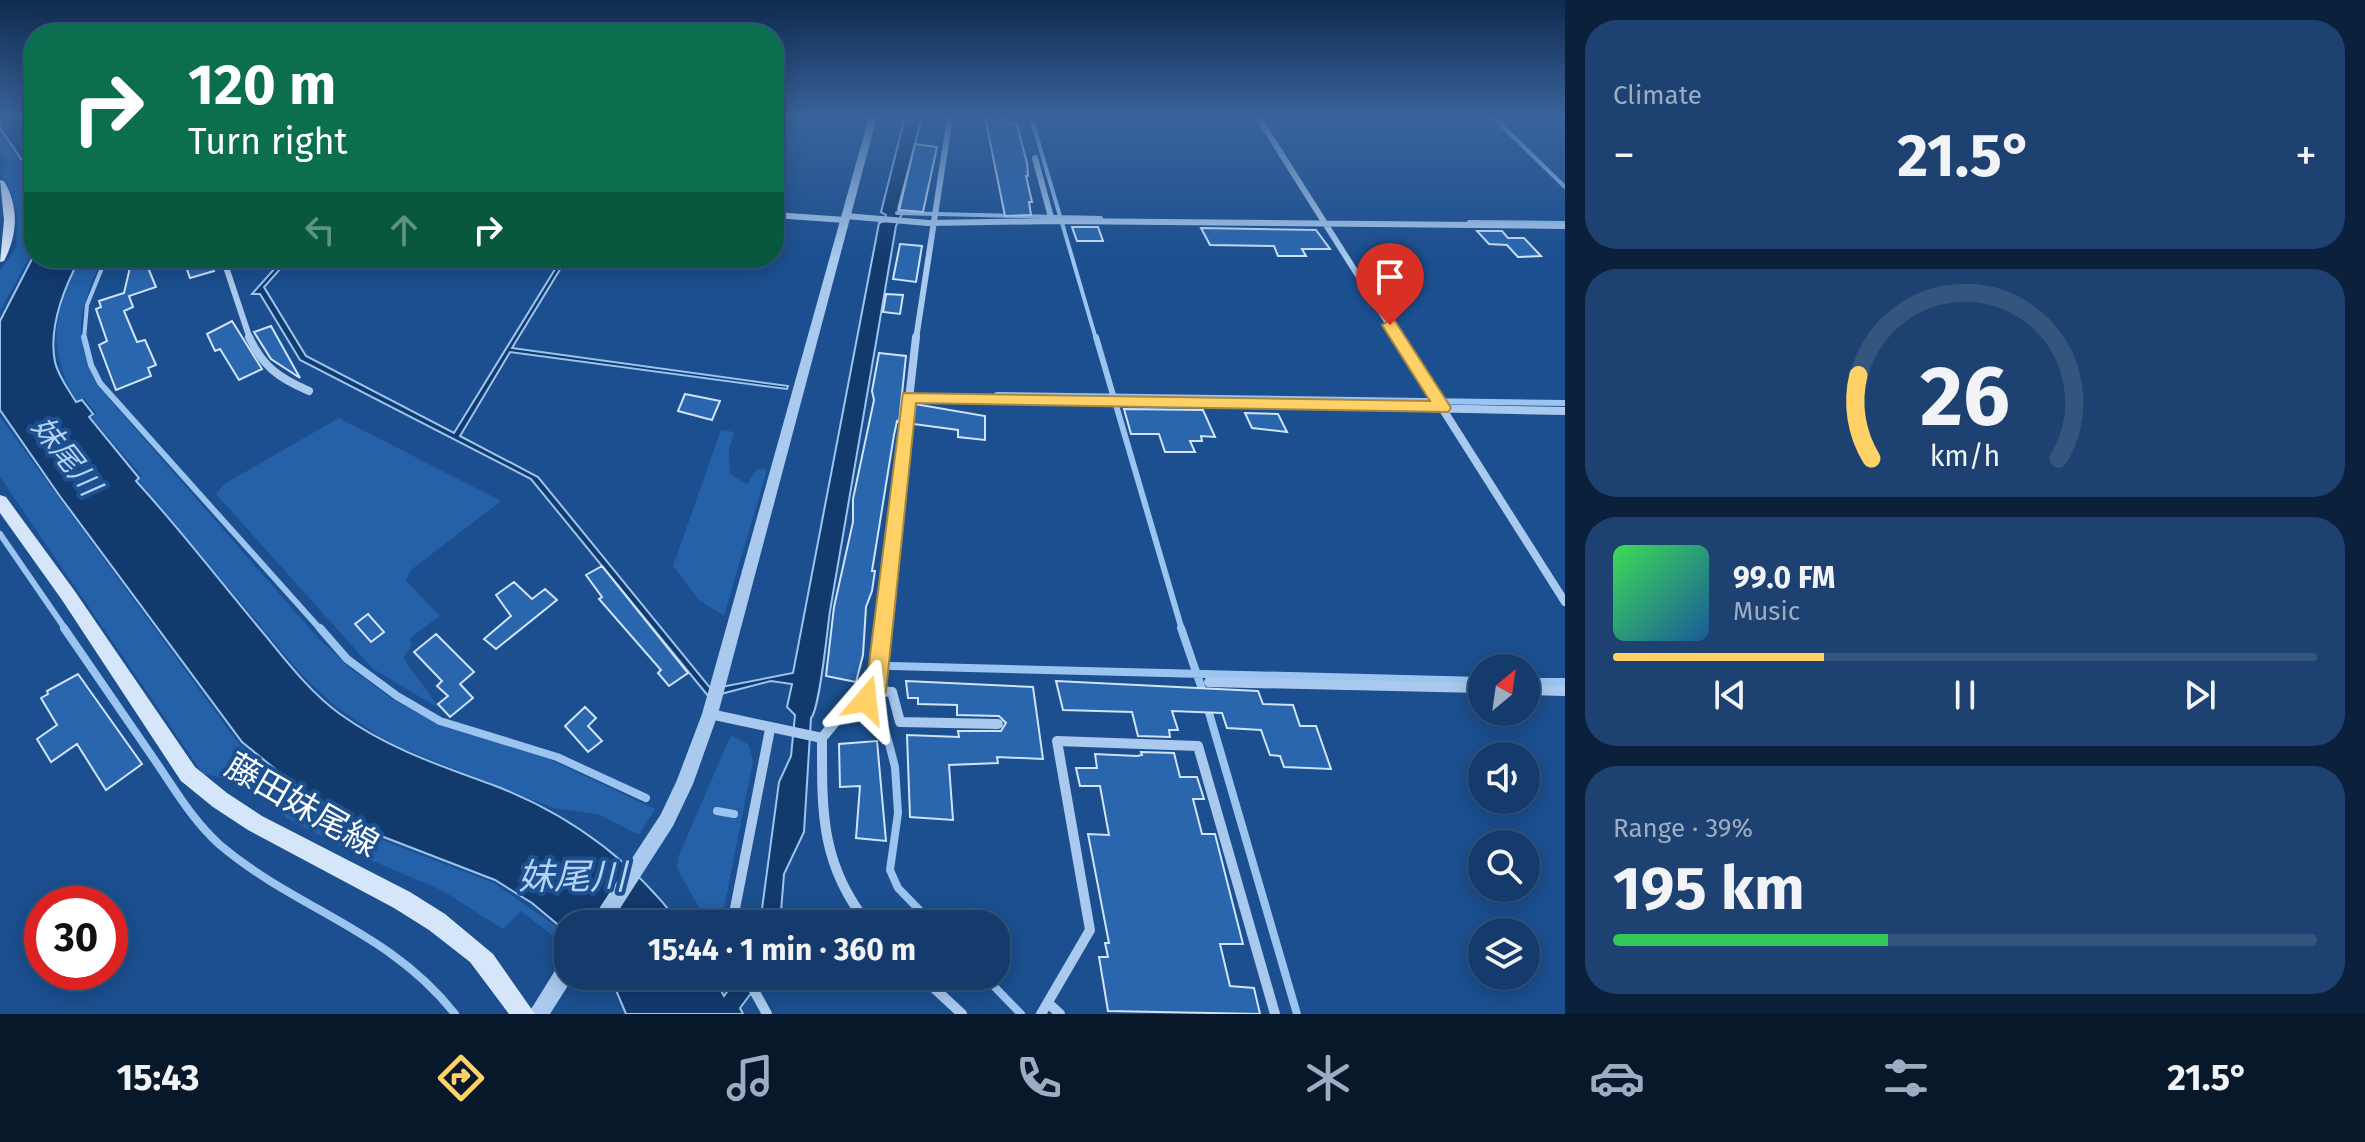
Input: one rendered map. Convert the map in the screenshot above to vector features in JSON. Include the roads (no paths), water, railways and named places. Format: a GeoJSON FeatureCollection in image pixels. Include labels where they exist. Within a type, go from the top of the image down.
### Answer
{"type":"FeatureCollection","features":[{"type":"Feature","properties":{"kind":"main road"},"geometry":{"type":"LineString","coordinates":[[0,183],[8,235],[0,258]]}},
{"type":"Feature","properties":{"kind":"main road","name":"藤田妹尾線"},"geometry":{"type":"LineString","coordinates":[[0,501],[77,607],[188,774],[213,797],[292,846],[391,895],[449,929],[494,972],[523,1014]]}},
{"type":"Feature","properties":{"kind":"street"},"geometry":{"type":"LineString","coordinates":[[609,910],[645,857],[684,784],[710,714],[860,164]]}},
{"type":"Feature","properties":{"kind":"street"},"geometry":{"type":"LineString","coordinates":[[857,910],[831,867],[825,843],[822,738],[849,705],[866,700],[876,691],[908,397],[943,164]]}},
{"type":"Feature","properties":{"kind":"street"},"geometry":{"type":"LineString","coordinates":[[1037,164],[1053,219]]}},
{"type":"Feature","properties":{"kind":"street"},"geometry":{"type":"LineString","coordinates":[[1288,164],[1565,602]]}},
{"type":"Feature","properties":{"kind":"street"},"geometry":{"type":"LineString","coordinates":[[784,215],[894,220],[1053,219],[1565,226]]}},
{"type":"Feature","properties":{"kind":"street"},"geometry":{"type":"LineString","coordinates":[[226,268],[243,319],[260,356],[274,374],[309,391]]}},
{"type":"Feature","properties":{"kind":"street"},"geometry":{"type":"LineString","coordinates":[[908,397],[1440,404],[1565,411]]}},
{"type":"Feature","properties":{"kind":"street"},"geometry":{"type":"LineString","coordinates":[[1209,682],[1468,688]]}},
{"type":"Feature","properties":{"kind":"street"},"geometry":{"type":"LineString","coordinates":[[1540,690],[1565,691]]}},
{"type":"Feature","properties":{"kind":"street"},"geometry":{"type":"LineString","coordinates":[[876,691],[892,692],[900,722],[998,724]]}},
{"type":"Feature","properties":{"kind":"street"},"geometry":{"type":"LineString","coordinates":[[710,714],[822,738]]}},
{"type":"Feature","properties":{"kind":"street"},"geometry":{"type":"LineString","coordinates":[[735,910],[770,729]]}},
{"type":"Feature","properties":{"kind":"street"},"geometry":{"type":"LineString","coordinates":[[1060,1014],[1044,1008],[1090,930],[1057,741],[1198,746],[1275,1014]]}},
{"type":"Feature","properties":{"kind":"street"},"geometry":{"type":"LineString","coordinates":[[538,1014],[554,989]]}},
{"type":"Feature","properties":{"kind":"street"},"geometry":{"type":"LineString","coordinates":[[754,990],[767,1014]]}},
{"type":"Feature","properties":{"kind":"street"},"geometry":{"type":"LineString","coordinates":[[936,990],[962,1014]]}},
{"type":"Feature","properties":{"kind":"water"},"geometry":{"type":"Polygon","coordinates":[[[893,164],[910,164],[898,209],[902,214],[896,226],[820,685],[811,718],[804,832],[784,874],[781,910],[762,910],[779,782],[791,756],[795,715],[787,707],[792,684],[771,681],[709,697],[531,479],[300,360],[260,294],[252,294],[275,268],[281,268],[264,287],[306,356],[454,433],[556,268],[561,268],[512,348],[788,386],[787,389],[510,352],[460,436],[538,477],[711,689],[793,673],[879,223],[885,221],[886,215],[881,212],[893,164]]]}},
{"type":"Feature","properties":{"kind":"water","name":"妹尾川"},"geometry":{"type":"Polygon","coordinates":[[[27,268],[75,268],[63,295],[54,335],[53,349],[61,378],[76,402],[82,400],[93,414],[89,417],[139,478],[136,481],[309,687],[329,706],[376,737],[521,797],[573,825],[619,859],[668,910],[554,910],[554,921],[495,880],[363,829],[296,786],[242,742],[0,410],[0,321],[27,268]]]}},
{"type":"Feature","properties":{"kind":"water","name":"妹尾川"},"geometry":{"type":"Polygon","coordinates":[[[616,990],[721,990],[724,996],[728,990],[754,990],[740,1008],[743,1014],[626,1014],[616,990]]]}},
{"type":"Feature","properties":{"kind":"waterway"},"geometry":{"type":"LineString","coordinates":[[1045,164],[1060,217]]}},
{"type":"Feature","properties":{"kind":"waterway"},"geometry":{"type":"LineString","coordinates":[[1542,164],[1565,187]]}},
{"type":"Feature","properties":{"kind":"waterway"},"geometry":{"type":"LineString","coordinates":[[897,213],[1060,217]]}},
{"type":"Feature","properties":{"kind":"waterway"},"geometry":{"type":"LineString","coordinates":[[1060,217],[1101,218]]}},
{"type":"Feature","properties":{"kind":"waterway"},"geometry":{"type":"LineString","coordinates":[[1060,217],[1096,339]]}},
{"type":"Feature","properties":{"kind":"waterway"},"geometry":{"type":"LineString","coordinates":[[1469,222],[1565,223]]}},
{"type":"Feature","properties":{"kind":"waterway"},"geometry":{"type":"LineString","coordinates":[[84,338],[87,305],[102,268]]}},
{"type":"Feature","properties":{"kind":"waterway"},"geometry":{"type":"LineString","coordinates":[[1096,337],[1114,397]]}},
{"type":"Feature","properties":{"kind":"waterway"},"geometry":{"type":"LineString","coordinates":[[84,338],[91,365],[100,383],[321,630]]}},
{"type":"Feature","properties":{"kind":"waterway"},"geometry":{"type":"LineString","coordinates":[[997,395],[1114,397]]}},
{"type":"Feature","properties":{"kind":"waterway"},"geometry":{"type":"LineString","coordinates":[[1114,397],[1565,403]]}},
{"type":"Feature","properties":{"kind":"waterway"},"geometry":{"type":"LineString","coordinates":[[1114,397],[1182,630]]}},
{"type":"Feature","properties":{"kind":"waterway"},"geometry":{"type":"LineString","coordinates":[[0,534],[66,630]]}},
{"type":"Feature","properties":{"kind":"waterway"},"geometry":{"type":"LineString","coordinates":[[64,628],[184,804],[210,836],[249,867],[401,961],[429,985],[455,1014]]}},
{"type":"Feature","properties":{"kind":"waterway"},"geometry":{"type":"LineString","coordinates":[[320,628],[347,659],[397,696],[440,721],[557,757],[646,798]]}},
{"type":"Feature","properties":{"kind":"waterway"},"geometry":{"type":"LineString","coordinates":[[1181,628],[1197,674]]}},
{"type":"Feature","properties":{"kind":"waterway"},"geometry":{"type":"LineString","coordinates":[[891,666],[1197,674]]}},
{"type":"Feature","properties":{"kind":"waterway"},"geometry":{"type":"LineString","coordinates":[[1197,674],[1468,681]]}},
{"type":"Feature","properties":{"kind":"waterway"},"geometry":{"type":"LineString","coordinates":[[1197,674],[1204,695]]}},
{"type":"Feature","properties":{"kind":"waterway"},"geometry":{"type":"LineString","coordinates":[[1540,682],[1565,682]]}},
{"type":"Feature","properties":{"kind":"waterway"},"geometry":{"type":"LineString","coordinates":[[879,705],[895,767],[898,813],[890,870],[898,888],[919,910]]}},
{"type":"Feature","properties":{"kind":"waterway"},"geometry":{"type":"LineString","coordinates":[[1207,706],[1297,1014]]}},
{"type":"Feature","properties":{"kind":"waterway"},"geometry":{"type":"LineString","coordinates":[[717,811],[734,814]]}},
{"type":"Feature","properties":{"kind":"waterway"},"geometry":{"type":"LineString","coordinates":[[998,990],[1021,1014]]}}]}
